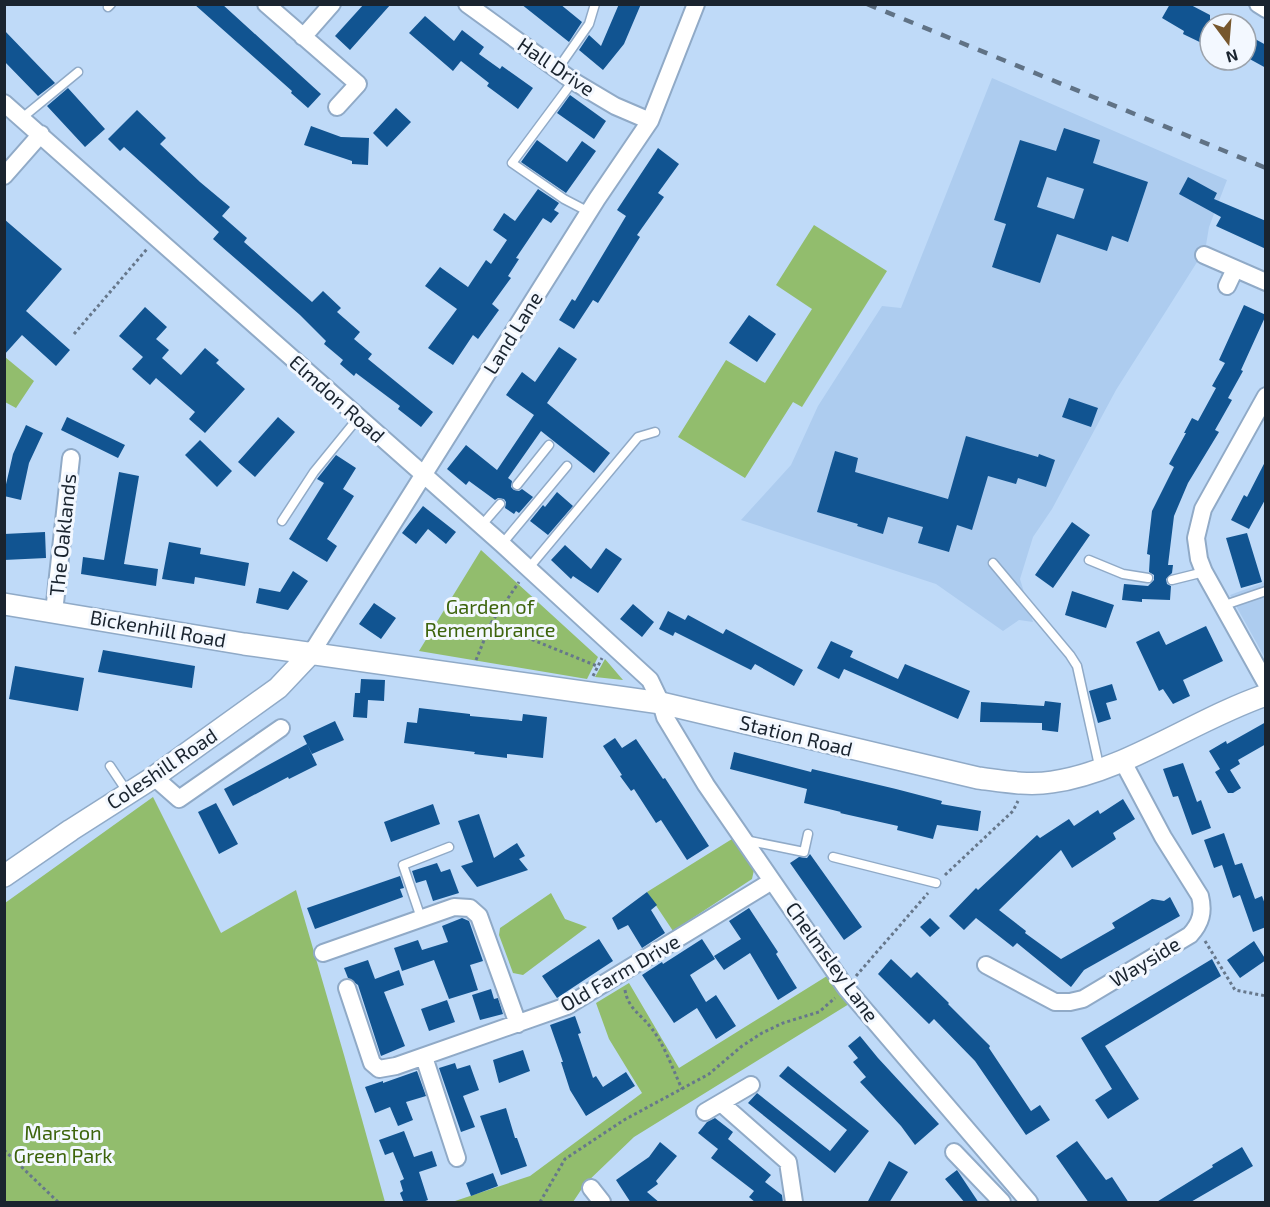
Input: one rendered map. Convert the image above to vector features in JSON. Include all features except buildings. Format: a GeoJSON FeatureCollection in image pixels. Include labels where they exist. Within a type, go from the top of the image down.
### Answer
{"type":"FeatureCollection","features":[{"type":"Feature","properties":{"kind":"street"},"geometry":{"type":"LineString","coordinates":[[266,4],[358,84],[337,107]]}},
{"type":"Feature","properties":{"kind":"street"},"geometry":{"type":"LineString","coordinates":[[303,37],[332,4]]}},
{"type":"Feature","properties":{"kind":"street","name":"Hall Drive"},"geometry":{"type":"LineString","coordinates":[[467,4],[573,81],[615,106],[650,121]]}},
{"type":"Feature","properties":{"kind":"street","name":"Land Lane"},"geometry":{"type":"LineString","coordinates":[[312,652],[589,212],[650,121],[696,4]]}},
{"type":"Feature","properties":{"kind":"street"},"geometry":{"type":"LineString","coordinates":[[1258,4],[1266,9]]}},
{"type":"Feature","properties":{"kind":"street","name":"Elmdon Road"},"geometry":{"type":"LineString","coordinates":[[4,103],[502,544],[524,574],[650,680],[661,703]]}},
{"type":"Feature","properties":{"kind":"street"},"geometry":{"type":"LineString","coordinates":[[4,176],[40,134]]}},
{"type":"Feature","properties":{"kind":"street"},"geometry":{"type":"LineString","coordinates":[[1204,255],[1266,282]]}},
{"type":"Feature","properties":{"kind":"street"},"geometry":{"type":"LineString","coordinates":[[1227,286],[1235,269]]}},
{"type":"Feature","properties":{"kind":"street"},"geometry":{"type":"LineString","coordinates":[[1265,683],[1204,572],[1199,559],[1196,538],[1203,509],[1266,396]]}},
{"type":"Feature","properties":{"kind":"street","name":"The Oaklands"},"geometry":{"type":"LineString","coordinates":[[54,612],[71,458]]}},
{"type":"Feature","properties":{"kind":"street","name":"Bickenhill Road"},"geometry":{"type":"LineString","coordinates":[[4,604],[93,617],[244,644],[312,652]]}},
{"type":"Feature","properties":{"kind":"street","name":"Station Road"},"geometry":{"type":"LineString","coordinates":[[312,652],[661,703],[978,778],[1028,784],[1061,781],[1100,770],[1234,706],[1265,683]]}},
{"type":"Feature","properties":{"kind":"street","name":"Coleshill Road"},"geometry":{"type":"LineString","coordinates":[[4,876],[154,777],[278,688],[312,652]]}},
{"type":"Feature","properties":{"kind":"street","name":"Chelmsley Lane"},"geometry":{"type":"LineString","coordinates":[[661,703],[665,717],[706,784],[846,988],[1029,1203]]}},
{"type":"Feature","properties":{"kind":"street"},"geometry":{"type":"LineString","coordinates":[[154,777],[179,799],[281,728]]}},
{"type":"Feature","properties":{"kind":"street","name":"Wayside"},"geometry":{"type":"LineString","coordinates":[[986,964],[1055,1002],[1070,1002],[1083,999],[1190,935],[1197,927],[1203,906],[1200,896],[1163,837],[1122,760]]}},
{"type":"Feature","properties":{"kind":"street","name":"Old Farm Drive"},"geometry":{"type":"LineString","coordinates":[[347,988],[372,1063],[379,1069],[396,1066],[567,1006],[623,974],[772,880]]}},
{"type":"Feature","properties":{"kind":"street"},"geometry":{"type":"LineString","coordinates":[[323,953],[454,907],[470,908],[479,916],[518,1024]]}},
{"type":"Feature","properties":{"kind":"street"},"geometry":{"type":"LineString","coordinates":[[424,1057],[457,1158]]}},
{"type":"Feature","properties":{"kind":"street"},"geometry":{"type":"LineString","coordinates":[[705,1113],[751,1085]]}},
{"type":"Feature","properties":{"kind":"street"},"geometry":{"type":"LineString","coordinates":[[721,1102],[788,1162],[794,1203]]}},
{"type":"Feature","properties":{"kind":"street"},"geometry":{"type":"LineString","coordinates":[[954,1152],[1002,1203]]}},
{"type":"Feature","properties":{"kind":"street"},"geometry":{"type":"LineString","coordinates":[[591,1188],[602,1203]]}},
{"type":"Feature","properties":{"kind":"lane"},"geometry":{"type":"LineString","coordinates":[[557,70],[589,24],[595,4]]}},
{"type":"Feature","properties":{"kind":"lane"},"geometry":{"type":"LineString","coordinates":[[22,118],[78,72]]}},
{"type":"Feature","properties":{"kind":"lane"},"geometry":{"type":"LineString","coordinates":[[573,81],[512,163],[564,199],[589,212]]}},
{"type":"Feature","properties":{"kind":"lane"},"geometry":{"type":"LineString","coordinates":[[282,521],[314,472],[358,418]]}},
{"type":"Feature","properties":{"kind":"lane"},"geometry":{"type":"LineString","coordinates":[[524,574],[638,437],[655,432]]}},
{"type":"Feature","properties":{"kind":"lane"},"geometry":{"type":"LineString","coordinates":[[517,485],[549,445]]}},
{"type":"Feature","properties":{"kind":"lane"},"geometry":{"type":"LineString","coordinates":[[502,544],[567,466]]}},
{"type":"Feature","properties":{"kind":"lane"},"geometry":{"type":"LineString","coordinates":[[481,526],[500,504]]}},
{"type":"Feature","properties":{"kind":"lane"},"geometry":{"type":"LineString","coordinates":[[1089,560],[1123,574],[1148,578]]}},
{"type":"Feature","properties":{"kind":"lane"},"geometry":{"type":"LineString","coordinates":[[993,563],[1077,666],[1100,770]]}},
{"type":"Feature","properties":{"kind":"lane"},"geometry":{"type":"LineString","coordinates":[[1172,580],[1204,572]]}},
{"type":"Feature","properties":{"kind":"lane"},"geometry":{"type":"LineString","coordinates":[[1222,606],[1266,591]]}},
{"type":"Feature","properties":{"kind":"lane"},"geometry":{"type":"LineString","coordinates":[[110,766],[129,793]]}},
{"type":"Feature","properties":{"kind":"lane"},"geometry":{"type":"LineString","coordinates":[[744,840],[804,852],[808,834]]}},
{"type":"Feature","properties":{"kind":"lane"},"geometry":{"type":"LineString","coordinates":[[421,918],[403,865],[449,847]]}},
{"type":"Feature","properties":{"kind":"lane"},"geometry":{"type":"LineString","coordinates":[[833,857],[936,883]]}},
{"type":"Feature","properties":{"kind":"path"},"geometry":{"type":"LineString","coordinates":[[74,334],[157,238]]}},
{"type":"Feature","properties":{"kind":"path"},"geometry":{"type":"LineString","coordinates":[[470,675],[491,623],[524,574]]}},
{"type":"Feature","properties":{"kind":"path"},"geometry":{"type":"LineString","coordinates":[[491,623],[597,666]]}},
{"type":"Feature","properties":{"kind":"path"},"geometry":{"type":"LineString","coordinates":[[586,692],[606,652]]}},
{"type":"Feature","properties":{"kind":"path"},"geometry":{"type":"LineString","coordinates":[[936,883],[1013,812],[1028,784]]}},
{"type":"Feature","properties":{"kind":"path"},"geometry":{"type":"LineString","coordinates":[[540,1203],[565,1160],[624,1120],[709,1074],[742,1046],[762,1033],[783,1023],[819,1012],[846,988],[922,900]]}},
{"type":"Feature","properties":{"kind":"path"},"geometry":{"type":"LineString","coordinates":[[1197,927],[1235,990],[1266,996]]}},
{"type":"Feature","properties":{"kind":"path"},"geometry":{"type":"LineString","coordinates":[[623,974],[626,998],[636,1014],[652,1029],[682,1089]]}},
{"type":"Feature","properties":{"kind":"path"},"geometry":{"type":"LineString","coordinates":[[5,1152],[58,1203]]}},
{"type":"Feature","properties":{"kind":"shaded area"},"geometry":{"type":"Polygon","coordinates":[[[992,78],[1227,180],[1209,227],[1206,245],[1199,259],[1116,390],[1052,509],[1033,537],[1020,579],[1033,622],[1019,620],[1003,631],[936,584],[741,520],[791,465],[818,406],[882,306],[901,308],[992,78]]]}},
{"type":"Feature","properties":{"kind":"shaded area"},"geometry":{"type":"Polygon","coordinates":[[[1265,582],[1265,658],[1230,595],[1265,582]]]}},
{"type":"Feature","properties":{"kind":"green space"},"geometry":{"type":"Polygon","coordinates":[[[814,225],[887,271],[802,407],[793,402],[745,478],[678,437],[726,360],[765,383],[812,309],[776,285],[814,225]]]}},
{"type":"Feature","properties":{"kind":"green space"},"geometry":{"type":"Polygon","coordinates":[[[5,357],[34,381],[16,408],[5,402],[5,357]]]}},
{"type":"Feature","properties":{"kind":"green space","name":"Garden of Remembrance"},"geometry":{"type":"Polygon","coordinates":[[[481,550],[598,657],[587,679],[419,651],[481,550]]]}},
{"type":"Feature","properties":{"kind":"green space"},"geometry":{"type":"Polygon","coordinates":[[[605,659],[623,680],[595,677],[605,659]]]}},
{"type":"Feature","properties":{"kind":"green space","name":"Marston Green Park"},"geometry":{"type":"Polygon","coordinates":[[[153,797],[221,933],[296,890],[385,1202],[5,1202],[5,903],[153,797]]]}},
{"type":"Feature","properties":{"kind":"green space"},"geometry":{"type":"Polygon","coordinates":[[[732,839],[754,870],[752,879],[673,931],[647,892],[732,839]]]}},
{"type":"Feature","properties":{"kind":"green space"},"geometry":{"type":"Polygon","coordinates":[[[551,893],[565,919],[587,927],[523,975],[513,973],[499,935],[500,928],[551,893]]]}},
{"type":"Feature","properties":{"kind":"green space"},"geometry":{"type":"Polygon","coordinates":[[[827,976],[849,1004],[634,1137],[585,1184],[573,1202],[452,1202],[530,1176],[642,1093],[609,1039],[596,1003],[629,983],[679,1068],[827,976]]]}},
{"type":"Feature","properties":{"kind":"railway"},"geometry":{"type":"LineString","coordinates":[[867,4],[1266,168]]}}]}
